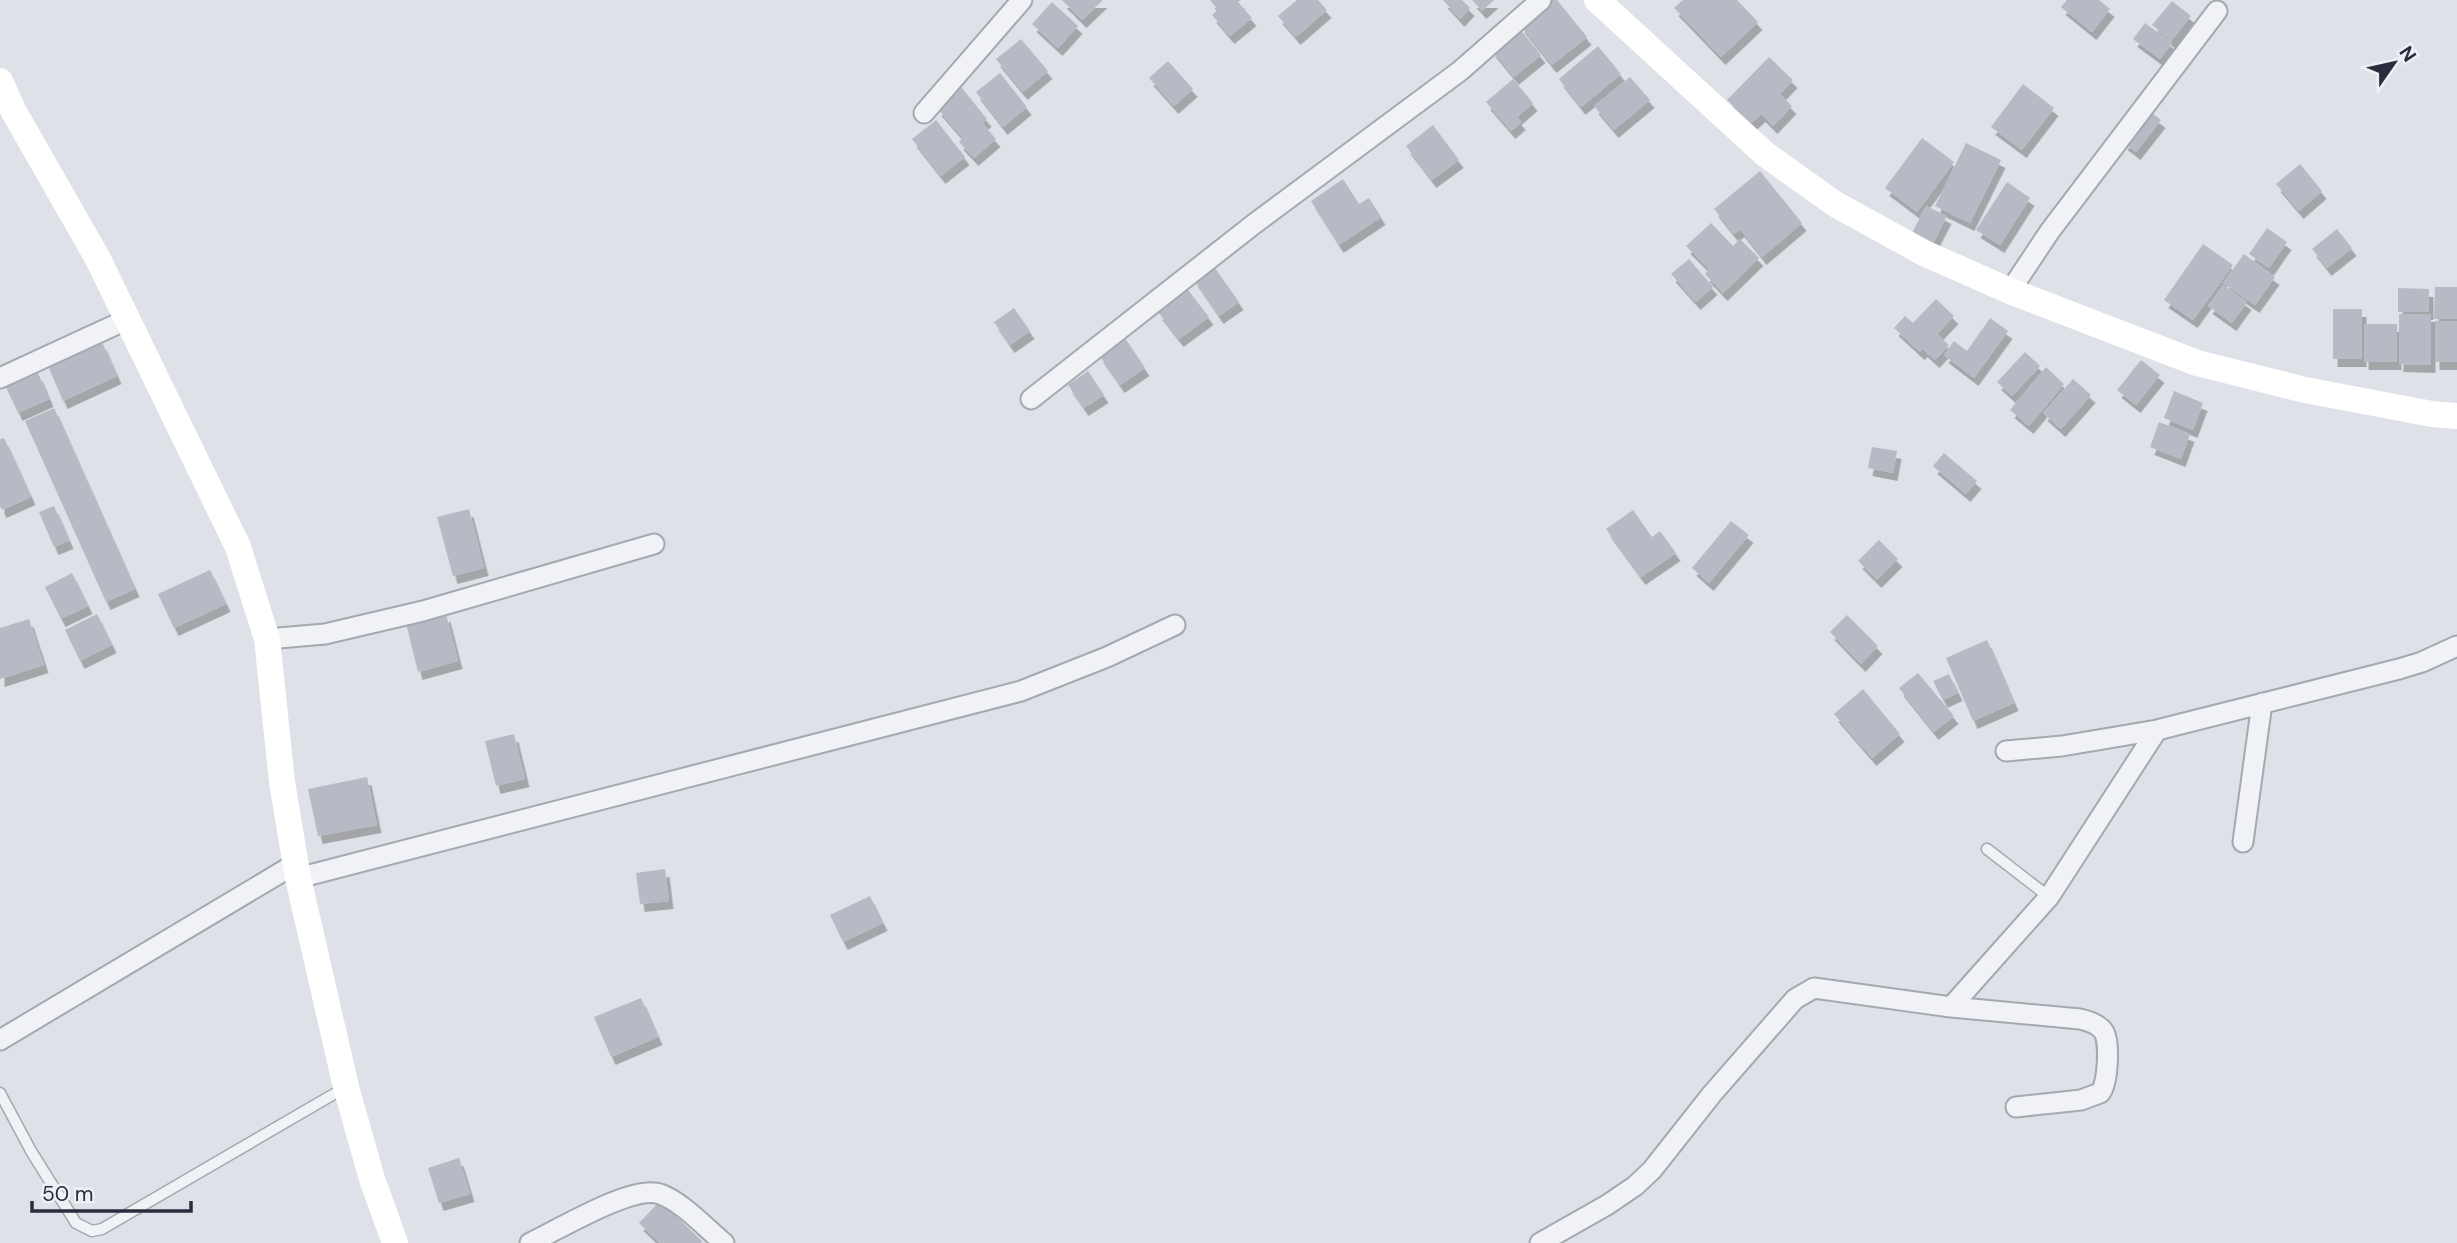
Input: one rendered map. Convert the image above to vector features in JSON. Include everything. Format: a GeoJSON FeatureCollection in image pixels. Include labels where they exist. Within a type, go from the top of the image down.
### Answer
{"type":"FeatureCollection","features":[{"type":"Feature","properties":{"kind":"street"},"geometry":{"type":"LineString","coordinates":[[924,113],[1022,0]]}},
{"type":"Feature","properties":{"kind":"street"},"geometry":{"type":"LineString","coordinates":[[1031,399],[1254,224],[1460,71],[1541,0]]}},
{"type":"Feature","properties":{"kind":"street"},"geometry":{"type":"LineString","coordinates":[[1597,0],[1765,154],[1835,204],[1924,253],[2010,291],[2197,363],[2305,390],[2432,414],[2457,416]]}},
{"type":"Feature","properties":{"kind":"street"},"geometry":{"type":"LineString","coordinates":[[2010,291],[2050,231],[2217,11]]}},
{"type":"Feature","properties":{"kind":"street"},"geometry":{"type":"LineString","coordinates":[[0,81],[14,112],[98,259],[238,547],[267,639],[282,782],[296,871],[346,1087],[372,1179],[395,1243]]}},
{"type":"Feature","properties":{"kind":"street"},"geometry":{"type":"LineString","coordinates":[[0,379],[128,319]]}},
{"type":"Feature","properties":{"kind":"street"},"geometry":{"type":"LineString","coordinates":[[267,639],[325,634],[423,611],[654,544]]}},
{"type":"Feature","properties":{"kind":"street"},"geometry":{"type":"LineString","coordinates":[[0,1040],[296,871],[1021,691],[1107,657],[1175,625]]}},
{"type":"Feature","properties":{"kind":"street"},"geometry":{"type":"LineString","coordinates":[[2006,751],[2062,746],[2157,730],[2422,662],[2457,646]]}},
{"type":"Feature","properties":{"kind":"street"},"geometry":{"type":"LineString","coordinates":[[2243,842],[2262,703]]}},
{"type":"Feature","properties":{"kind":"street"},"geometry":{"type":"LineString","coordinates":[[1951,1007],[2049,897],[2157,730]]}},
{"type":"Feature","properties":{"kind":"street"},"geometry":{"type":"LineString","coordinates":[[1540,1243],[1635,1186],[1674,1144],[1712,1094],[1795,999],[1814,988],[1951,1007],[2080,1019],[2091,1022],[2104,1032],[2107,1039],[2106,1066],[2104,1089],[2100,1093],[2081,1100],[2017,1107]]}},
{"type":"Feature","properties":{"kind":"street"},"geometry":{"type":"LineString","coordinates":[[530,1243],[630,1195],[645,1192],[657,1193],[670,1199],[724,1243]]}},
{"type":"Feature","properties":{"kind":"lane"},"geometry":{"type":"LineString","coordinates":[[1987,849],[2049,897]]}},
{"type":"Feature","properties":{"kind":"lane"},"geometry":{"type":"LineString","coordinates":[[0,1093],[70,1215],[83,1228],[92,1231],[102,1229],[346,1087]]}},
{"type":"Feature","properties":{"kind":"building"},"geometry":{"type":"Polygon","coordinates":[[[1062,0],[1103,0],[1082,20],[1062,0]]]}},
{"type":"Feature","properties":{"kind":"building"},"geometry":{"type":"Polygon","coordinates":[[[1210,0],[1241,0],[1238,2],[1252,18],[1230,36],[1212,15],[1218,10],[1210,0]]]}},
{"type":"Feature","properties":{"kind":"building"},"geometry":{"type":"Polygon","coordinates":[[[1297,0],[1318,0],[1327,10],[1296,37],[1278,16],[1297,0]]]}},
{"type":"Feature","properties":{"kind":"building"},"geometry":{"type":"Polygon","coordinates":[[[1443,0],[1462,0],[1470,8],[1460,19],[1443,0]]]}},
{"type":"Feature","properties":{"kind":"building"},"geometry":{"type":"Polygon","coordinates":[[[1472,0],[1494,0],[1482,11],[1472,0]]]}},
{"type":"Feature","properties":{"kind":"building"},"geometry":{"type":"Polygon","coordinates":[[[1550,0],[1557,0],[1587,37],[1552,65],[1520,25],[1550,0]]]}},
{"type":"Feature","properties":{"kind":"building"},"geometry":{"type":"Polygon","coordinates":[[[1683,0],[1737,0],[1758,22],[1721,57],[1674,8],[1683,0]]]}},
{"type":"Feature","properties":{"kind":"building"},"geometry":{"type":"Polygon","coordinates":[[[2067,0],[2099,0],[2110,9],[2092,32],[2061,7],[2067,0]]]}},
{"type":"Feature","properties":{"kind":"building"},"geometry":{"type":"Polygon","coordinates":[[[2172,1],[2191,16],[2171,41],[2152,25],[2172,1]]]}},
{"type":"Feature","properties":{"kind":"building"},"geometry":{"type":"Polygon","coordinates":[[[1052,2],[1078,26],[1058,48],[1032,24],[1052,2]]]}},
{"type":"Feature","properties":{"kind":"building"},"geometry":{"type":"Polygon","coordinates":[[[2145,23],[2172,43],[2160,59],[2133,39],[2145,23]]]}},
{"type":"Feature","properties":{"kind":"building"},"geometry":{"type":"Polygon","coordinates":[[[1518,27],[1541,55],[1514,77],[1491,49],[1518,27]]]}},
{"type":"Feature","properties":{"kind":"building"},"geometry":{"type":"Polygon","coordinates":[[[1021,39],[1048,71],[1023,92],[996,59],[1021,39]]]}},
{"type":"Feature","properties":{"kind":"building"},"geometry":{"type":"Polygon","coordinates":[[[1598,46],[1621,74],[1581,107],[1559,79],[1598,46]]]}},
{"type":"Feature","properties":{"kind":"building"},"geometry":{"type":"Polygon","coordinates":[[[1769,57],[1793,80],[1780,94],[1792,106],[1773,126],[1761,114],[1751,123],[1727,100],[1769,57]]]}},
{"type":"Feature","properties":{"kind":"building"},"geometry":{"type":"Polygon","coordinates":[[[1168,61],[1193,89],[1174,106],[1149,78],[1168,61]]]}},
{"type":"Feature","properties":{"kind":"building"},"geometry":{"type":"Polygon","coordinates":[[[1000,73],[1027,107],[1003,127],[976,92],[1000,73]]]}},
{"type":"Feature","properties":{"kind":"building"},"geometry":{"type":"Polygon","coordinates":[[[1630,77],[1650,100],[1614,130],[1594,106],[1630,77]]]}},
{"type":"Feature","properties":{"kind":"building"},"geometry":{"type":"Polygon","coordinates":[[[1513,79],[1533,103],[1517,117],[1521,122],[1511,131],[1486,102],[1513,79]]]}},
{"type":"Feature","properties":{"kind":"building"},"geometry":{"type":"Polygon","coordinates":[[[2023,84],[2054,108],[2022,150],[1991,127],[2023,84]]]}},
{"type":"Feature","properties":{"kind":"building"},"geometry":{"type":"Polygon","coordinates":[[[961,87],[987,119],[982,123],[996,139],[974,158],[959,142],[963,138],[937,108],[961,87]]]}},
{"type":"Feature","properties":{"kind":"building"},"geometry":{"type":"Polygon","coordinates":[[[2148,110],[2161,120],[2136,152],[2123,142],[2148,110]]]}},
{"type":"Feature","properties":{"kind":"building"},"geometry":{"type":"Polygon","coordinates":[[[936,120],[965,157],[941,176],[912,139],[936,120]]]}},
{"type":"Feature","properties":{"kind":"building"},"geometry":{"type":"Polygon","coordinates":[[[1433,125],[1459,160],[1432,180],[1406,146],[1433,125]]]}},
{"type":"Feature","properties":{"kind":"building"},"geometry":{"type":"Polygon","coordinates":[[[1922,138],[1954,162],[1917,212],[1885,188],[1922,138]]]}},
{"type":"Feature","properties":{"kind":"building"},"geometry":{"type":"Polygon","coordinates":[[[1966,143],[2001,160],[1970,223],[1935,206],[1966,143]]]}},
{"type":"Feature","properties":{"kind":"building"},"geometry":{"type":"Polygon","coordinates":[[[2300,164],[2322,191],[2299,211],[2276,184],[2300,164]]]}},
{"type":"Feature","properties":{"kind":"building"},"geometry":{"type":"Polygon","coordinates":[[[1760,171],[1802,223],[1762,257],[1740,229],[1734,234],[1714,209],[1760,171]]]}},
{"type":"Feature","properties":{"kind":"building"},"geometry":{"type":"Polygon","coordinates":[[[1343,179],[1359,204],[1369,198],[1381,217],[1339,245],[1311,201],[1343,179]]]}},
{"type":"Feature","properties":{"kind":"building"},"geometry":{"type":"Polygon","coordinates":[[[2007,182],[2030,198],[2000,245],[1976,230],[2007,182]]]}},
{"type":"Feature","properties":{"kind":"building"},"geometry":{"type":"Polygon","coordinates":[[[1926,206],[1947,216],[1931,247],[1910,237],[1926,206]]]}},
{"type":"Feature","properties":{"kind":"building"},"geometry":{"type":"Polygon","coordinates":[[[1711,223],[1733,246],[1740,239],[1759,258],[1723,293],[1705,274],[1709,269],[1686,246],[1711,223]]]}},
{"type":"Feature","properties":{"kind":"building"},"geometry":{"type":"Polygon","coordinates":[[[2267,228],[2287,242],[2269,268],[2249,254],[2267,228]]]}},
{"type":"Feature","properties":{"kind":"building"},"geometry":{"type":"Polygon","coordinates":[[[2337,229],[2352,248],[2327,268],[2312,249],[2337,229]]]}},
{"type":"Feature","properties":{"kind":"building"},"geometry":{"type":"Polygon","coordinates":[[[2203,244],[2233,265],[2193,320],[2164,300],[2203,244]]]}},
{"type":"Feature","properties":{"kind":"building"},"geometry":{"type":"Polygon","coordinates":[[[2244,254],[2275,277],[2255,305],[2223,283],[2244,254]]]}},
{"type":"Feature","properties":{"kind":"building"},"geometry":{"type":"Polygon","coordinates":[[[1689,259],[1713,287],[1696,302],[1671,274],[1689,259]]]}},
{"type":"Feature","properties":{"kind":"building"},"geometry":{"type":"Polygon","coordinates":[[[1212,264],[1239,302],[1219,316],[1193,278],[1212,264]]]}},
{"type":"Feature","properties":{"kind":"building"},"geometry":{"type":"Polygon","coordinates":[[[2223,285],[2247,302],[2232,323],[2208,306],[2223,285]]]}},
{"type":"Feature","properties":{"kind":"building"},"geometry":{"type":"Polygon","coordinates":[[[2435,287],[2457,287],[2457,319],[2434,319],[2435,287]]]}},
{"type":"Feature","properties":{"kind":"building"},"geometry":{"type":"Polygon","coordinates":[[[2398,288],[2429,289],[2429,312],[2398,312],[2398,288]]]}},
{"type":"Feature","properties":{"kind":"building"},"geometry":{"type":"Polygon","coordinates":[[[1188,290],[1209,317],[1179,339],[1158,312],[1188,290]]]}},
{"type":"Feature","properties":{"kind":"building"},"geometry":{"type":"Polygon","coordinates":[[[1936,299],[1954,316],[1937,334],[1949,345],[1935,360],[1923,349],[1920,352],[1894,328],[1905,316],[1913,323],[1936,299]]]}},
{"type":"Feature","properties":{"kind":"building"},"geometry":{"type":"Polygon","coordinates":[[[1014,308],[1030,331],[1010,345],[994,322],[1014,308]]]}},
{"type":"Feature","properties":{"kind":"building"},"geometry":{"type":"Polygon","coordinates":[[[2333,309],[2362,309],[2362,359],[2333,359],[2333,309]]]}},
{"type":"Feature","properties":{"kind":"building"},"geometry":{"type":"Polygon","coordinates":[[[2399,314],[2431,314],[2431,365],[2399,364],[2399,314]]]}},
{"type":"Feature","properties":{"kind":"building"},"geometry":{"type":"Polygon","coordinates":[[[1990,318],[2008,331],[1974,378],[1944,355],[1954,341],[1967,351],[1990,318]]]}},
{"type":"Feature","properties":{"kind":"building"},"geometry":{"type":"Polygon","coordinates":[[[2435,321],[2457,321],[2457,362],[2435,362],[2435,321]]]}},
{"type":"Feature","properties":{"kind":"building"},"geometry":{"type":"Polygon","coordinates":[[[2364,324],[2397,324],[2397,362],[2364,362],[2364,324]]]}},
{"type":"Feature","properties":{"kind":"building"},"geometry":{"type":"Polygon","coordinates":[[[1125,338],[1145,368],[1120,385],[1099,355],[1125,338]]]}},
{"type":"Feature","properties":{"kind":"building"},"geometry":{"type":"Polygon","coordinates":[[[102,342],[117,376],[63,401],[48,366],[102,342]]]}},
{"type":"Feature","properties":{"kind":"building"},"geometry":{"type":"Polygon","coordinates":[[[2025,352],[2040,366],[2012,396],[1997,382],[2025,352]]]}},
{"type":"Feature","properties":{"kind":"building"},"geometry":{"type":"Polygon","coordinates":[[[2141,360],[2160,375],[2136,405],[2117,390],[2141,360]]]}},
{"type":"Feature","properties":{"kind":"building"},"geometry":{"type":"Polygon","coordinates":[[[2046,367],[2064,384],[2029,426],[2010,410],[2046,367]]]}},
{"type":"Feature","properties":{"kind":"building"},"geometry":{"type":"Polygon","coordinates":[[[1088,371],[1104,395],[1084,408],[1068,385],[1088,371]]]}},
{"type":"Feature","properties":{"kind":"building"},"geometry":{"type":"Polygon","coordinates":[[[38,373],[49,399],[18,413],[6,387],[38,373]]]}},
{"type":"Feature","properties":{"kind":"building"},"geometry":{"type":"Polygon","coordinates":[[[2073,379],[2091,395],[2061,429],[2043,413],[2073,379]]]}},
{"type":"Feature","properties":{"kind":"building"},"geometry":{"type":"Polygon","coordinates":[[[2174,391],[2203,403],[2193,430],[2164,418],[2174,391]]]}},
{"type":"Feature","properties":{"kind":"building"},"geometry":{"type":"Polygon","coordinates":[[[54,408],[135,589],[106,602],[25,421],[54,408]]]}},
{"type":"Feature","properties":{"kind":"building"},"geometry":{"type":"Polygon","coordinates":[[[2159,422],[2190,434],[2181,459],[2150,447],[2159,422]]]}},
{"type":"Feature","properties":{"kind":"building"},"geometry":{"type":"Polygon","coordinates":[[[4,438],[31,497],[2,510],[0,439],[4,438]]]}},
{"type":"Feature","properties":{"kind":"building"},"geometry":{"type":"Polygon","coordinates":[[[1872,447],[1897,451],[1893,473],[1868,468],[1872,447]]]}},
{"type":"Feature","properties":{"kind":"building"},"geometry":{"type":"Polygon","coordinates":[[[1944,453],[1977,481],[1966,494],[1933,466],[1944,453]]]}},
{"type":"Feature","properties":{"kind":"building"},"geometry":{"type":"Polygon","coordinates":[[[54,506],[69,541],[54,547],[39,512],[54,506]]]}},
{"type":"Feature","properties":{"kind":"building"},"geometry":{"type":"Polygon","coordinates":[[[469,509],[484,568],[453,576],[437,517],[469,509]]]}},
{"type":"Feature","properties":{"kind":"building"},"geometry":{"type":"Polygon","coordinates":[[[1633,510],[1652,537],[1660,531],[1676,553],[1641,577],[1606,529],[1633,510]]]}},
{"type":"Feature","properties":{"kind":"building"},"geometry":{"type":"Polygon","coordinates":[[[1731,521],[1749,535],[1709,583],[1692,568],[1731,521]]]}},
{"type":"Feature","properties":{"kind":"building"},"geometry":{"type":"Polygon","coordinates":[[[1879,540],[1898,559],[1877,580],[1858,561],[1879,540]]]}},
{"type":"Feature","properties":{"kind":"building"},"geometry":{"type":"Polygon","coordinates":[[[210,570],[226,604],[174,628],[158,594],[210,570]]]}},
{"type":"Feature","properties":{"kind":"building"},"geometry":{"type":"Polygon","coordinates":[[[72,573],[88,606],[61,619],[45,587],[72,573]]]}},
{"type":"Feature","properties":{"kind":"building"},"geometry":{"type":"Polygon","coordinates":[[[97,614],[112,645],[80,661],[65,630],[97,614]]]}},
{"type":"Feature","properties":{"kind":"building"},"geometry":{"type":"Polygon","coordinates":[[[446,614],[458,661],[418,672],[406,623],[446,614]]]}},
{"type":"Feature","properties":{"kind":"building"},"geometry":{"type":"Polygon","coordinates":[[[1847,615],[1878,646],[1861,664],[1830,632],[1847,615]]]}},
{"type":"Feature","properties":{"kind":"building"},"geometry":{"type":"Polygon","coordinates":[[[29,619],[44,665],[0,679],[0,628],[29,619]]]}},
{"type":"Feature","properties":{"kind":"building"},"geometry":{"type":"Polygon","coordinates":[[[1987,640],[2014,703],[1973,721],[1946,658],[1987,640]]]}},
{"type":"Feature","properties":{"kind":"building"},"geometry":{"type":"Polygon","coordinates":[[[1918,673],[1954,716],[1934,732],[1899,688],[1918,673]]]}},
{"type":"Feature","properties":{"kind":"building"},"geometry":{"type":"Polygon","coordinates":[[[1949,674],[1958,693],[1943,700],[1933,681],[1949,674]]]}},
{"type":"Feature","properties":{"kind":"building"},"geometry":{"type":"Polygon","coordinates":[[[1863,689],[1900,734],[1872,758],[1834,714],[1863,689]]]}},
{"type":"Feature","properties":{"kind":"building"},"geometry":{"type":"Polygon","coordinates":[[[514,734],[525,779],[496,786],[485,741],[514,734]]]}},
{"type":"Feature","properties":{"kind":"building"},"geometry":{"type":"Polygon","coordinates":[[[367,777],[377,825],[318,836],[308,789],[367,777]]]}},
{"type":"Feature","properties":{"kind":"building"},"geometry":{"type":"Polygon","coordinates":[[[665,869],[669,901],[640,904],[636,873],[665,869]]]}},
{"type":"Feature","properties":{"kind":"building"},"geometry":{"type":"Polygon","coordinates":[[[870,896],[883,923],[843,942],[830,915],[870,896]]]}},
{"type":"Feature","properties":{"kind":"building"},"geometry":{"type":"Polygon","coordinates":[[[641,998],[658,1037],[611,1057],[594,1017],[641,998]]]}},
{"type":"Feature","properties":{"kind":"building"},"geometry":{"type":"Polygon","coordinates":[[[459,1158],[470,1194],[439,1203],[428,1168],[459,1158]]]}},
{"type":"Feature","properties":{"kind":"building"},"geometry":{"type":"Polygon","coordinates":[[[660,1201],[702,1241],[701,1243],[660,1243],[639,1223],[660,1201]]]}}]}
